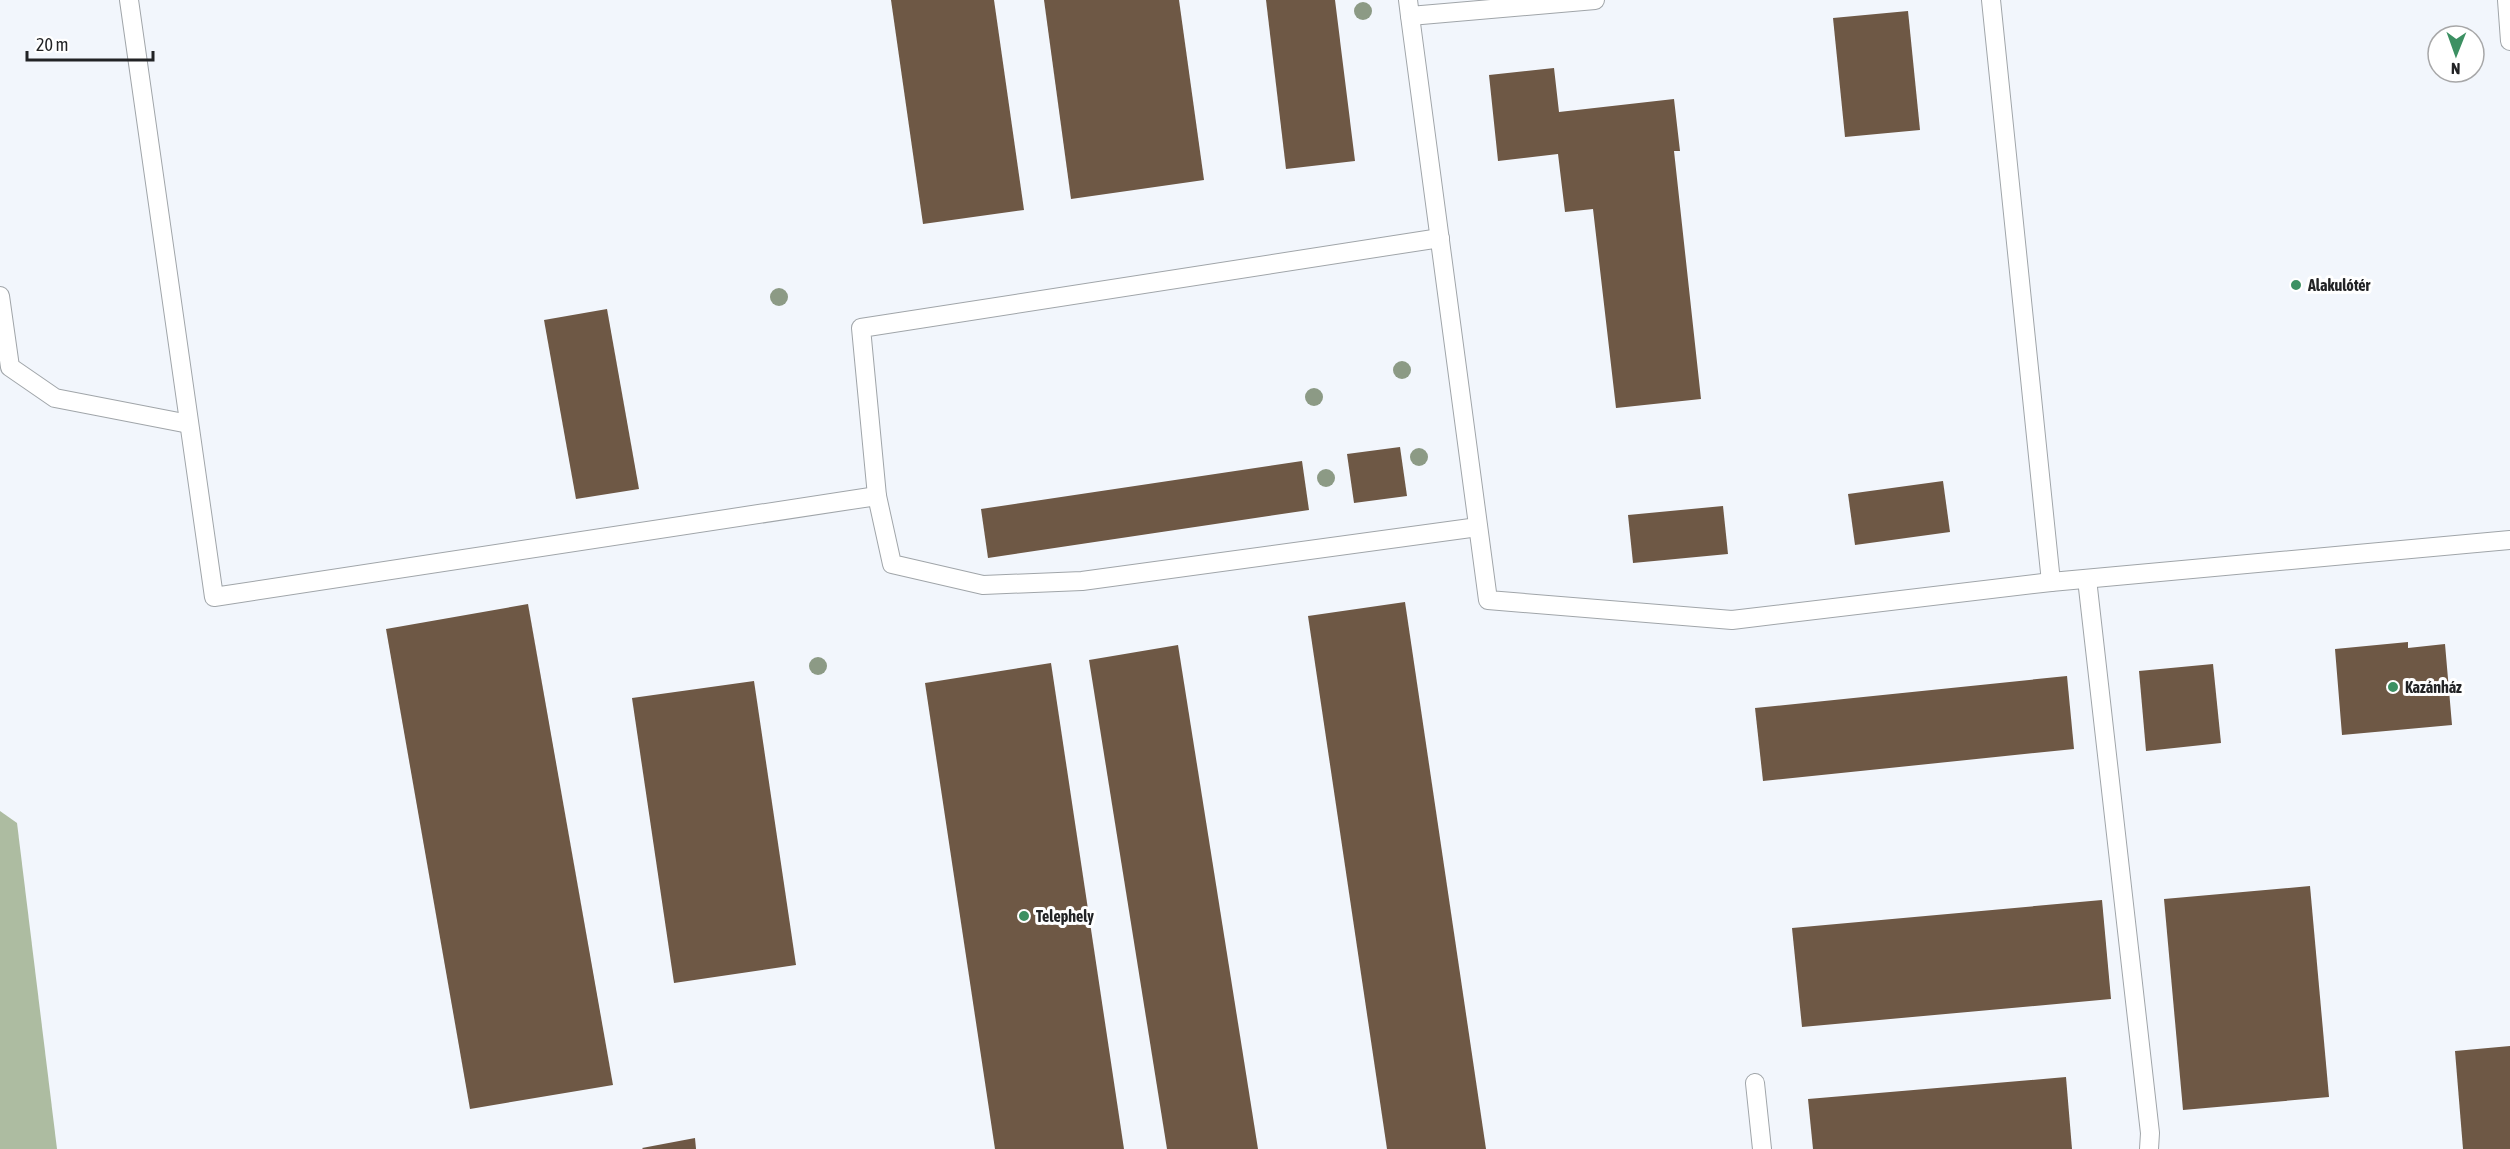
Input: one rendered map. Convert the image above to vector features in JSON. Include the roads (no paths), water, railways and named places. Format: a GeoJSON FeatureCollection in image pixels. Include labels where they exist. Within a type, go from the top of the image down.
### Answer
{"type":"FeatureCollection","features":[{"type":"Feature","properties":{"kind":"lane"},"geometry":{"type":"LineString","coordinates":[[129,0],[213,597],[877,496]]}},
{"type":"Feature","properties":{"kind":"lane"},"geometry":{"type":"LineString","coordinates":[[1595,0],[1409,8],[1488,600],[1732,620],[2051,582],[2510,540]]}},
{"type":"Feature","properties":{"kind":"lane"},"geometry":{"type":"LineString","coordinates":[[1991,0],[2051,582]]}},
{"type":"Feature","properties":{"kind":"lane"},"geometry":{"type":"LineString","coordinates":[[2506,0],[2510,41]]}},
{"type":"Feature","properties":{"kind":"lane"},"geometry":{"type":"LineString","coordinates":[[1440,238],[861,328],[877,496],[892,564],[984,585],[1082,581],[1478,527]]}},
{"type":"Feature","properties":{"kind":"lane"},"geometry":{"type":"LineString","coordinates":[[0,296],[10,367],[55,398],[189,424]]}},
{"type":"Feature","properties":{"kind":"lane"},"geometry":{"type":"LineString","coordinates":[[2087,579],[2150,1133],[2149,1149]]}},
{"type":"Feature","properties":{"kind":"lane"},"geometry":{"type":"LineString","coordinates":[[1755,1083],[1762,1149]]}},
{"type":"Feature","properties":{"kind":"place","name":"Alakulótér"},"geometry":{"type":"Point","coordinates":[2296,285]}},
{"type":"Feature","properties":{"kind":"place","name":"Kazánház"},"geometry":{"type":"Point","coordinates":[2393,687]}},
{"type":"Feature","properties":{"kind":"place","name":"Telephely"},"geometry":{"type":"Point","coordinates":[1024,916]}}]}
